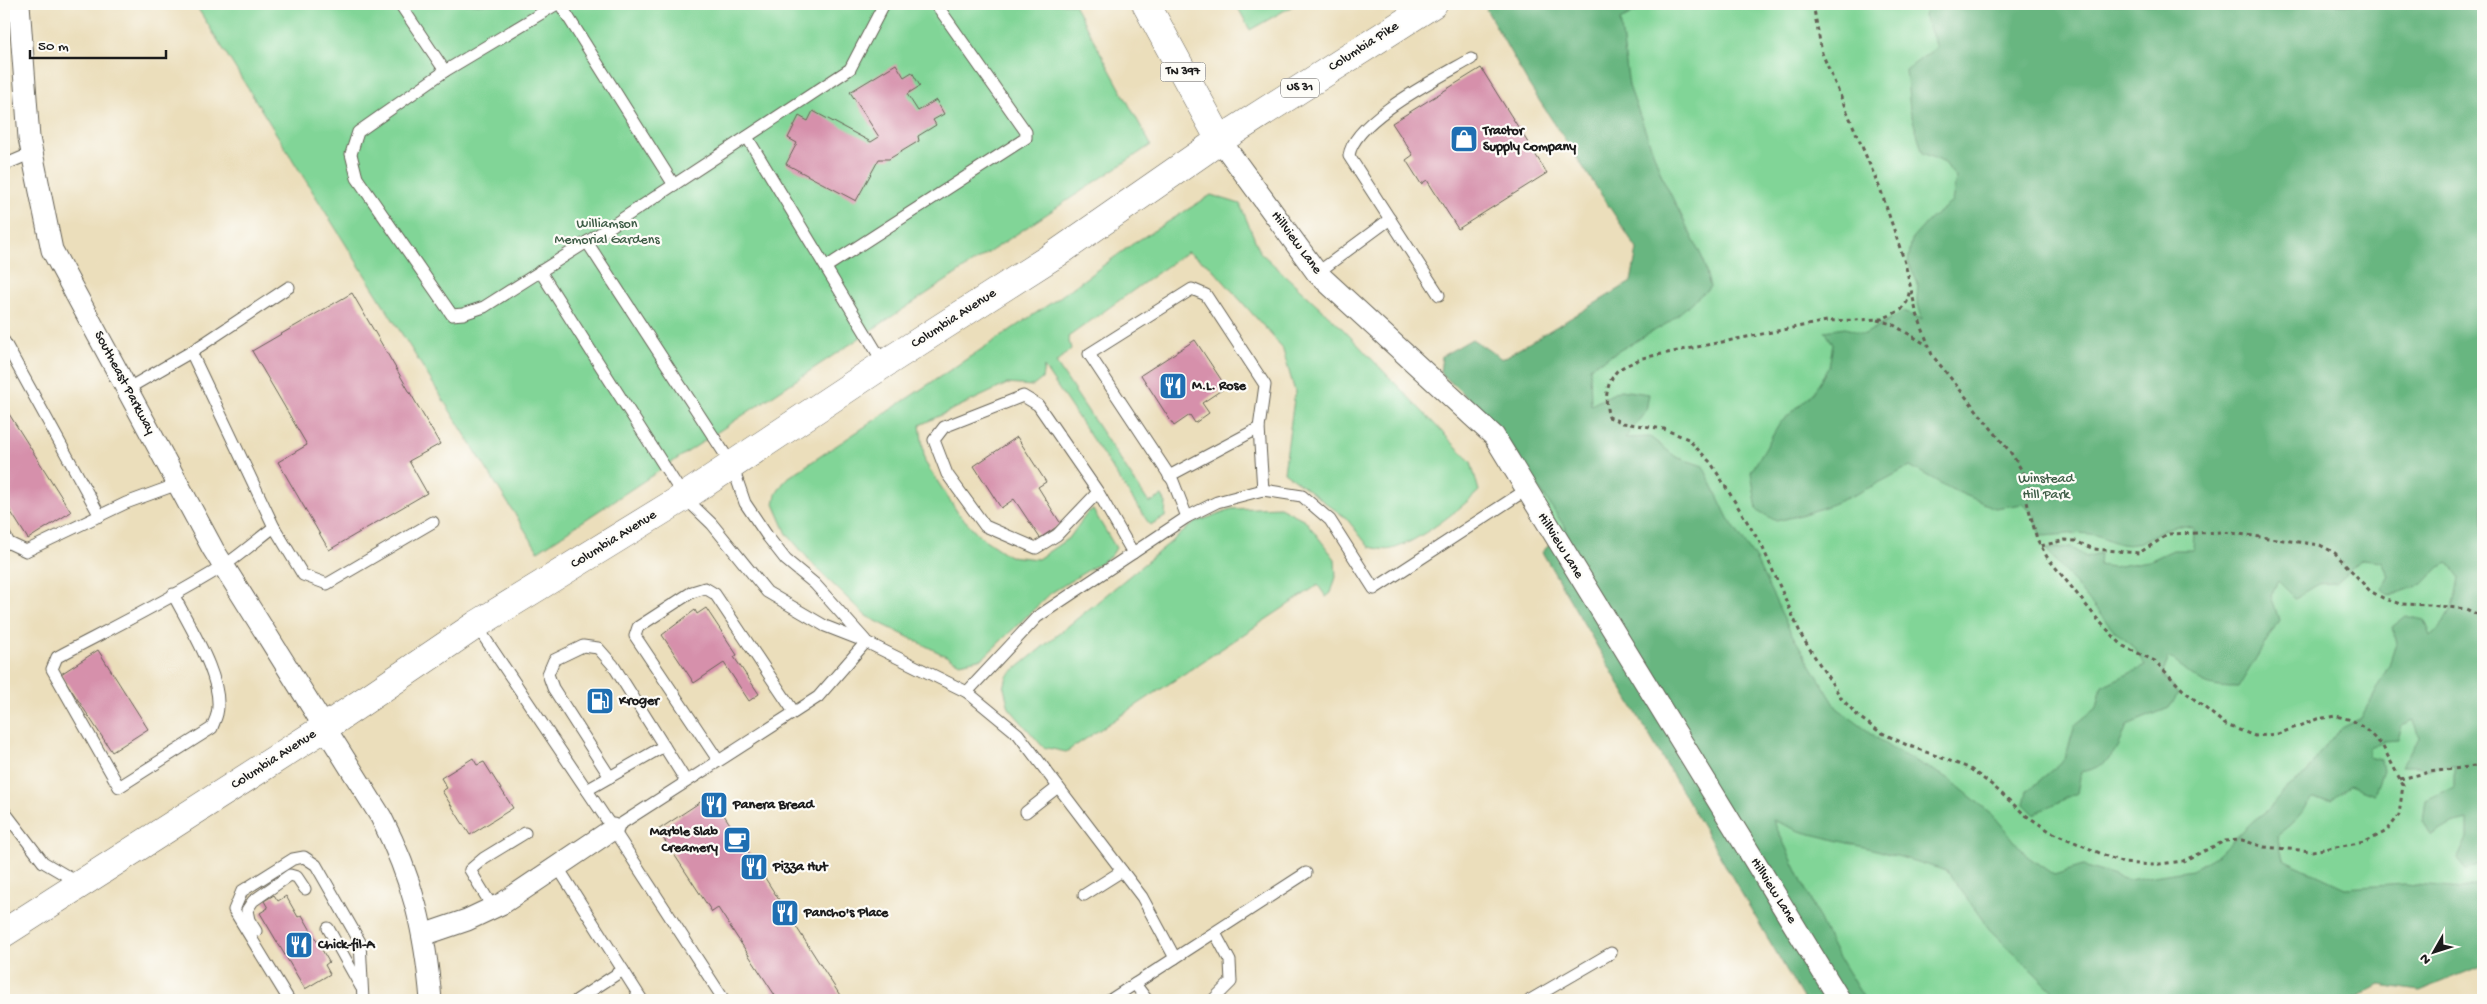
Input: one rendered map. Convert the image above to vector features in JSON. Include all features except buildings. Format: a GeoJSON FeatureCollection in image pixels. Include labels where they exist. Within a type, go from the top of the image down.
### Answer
{"type":"FeatureCollection","features":[{"type":"Feature","properties":{"kind":"main road","name":"TN 397"},"geometry":{"type":"LineString","coordinates":[[1146,4],[1220,140]]}},
{"type":"Feature","properties":{"kind":"main road","name":"Columbia Pike"},"geometry":{"type":"LineString","coordinates":[[1220,140],[1433,4]]}},
{"type":"Feature","properties":{"kind":"main road","name":"Columbia Avenue"},"geometry":{"type":"LineString","coordinates":[[4,933],[324,728],[476,625],[684,497],[884,364],[1059,252],[1220,140]]}},
{"type":"Feature","properties":{"kind":"street","name":"Southeast Parkway"},"geometry":{"type":"LineString","coordinates":[[19,4],[29,138],[52,250],[223,566],[381,817],[397,850],[418,908],[431,1000]]}},
{"type":"Feature","properties":{"kind":"street","name":"Hillview Lane"},"geometry":{"type":"LineString","coordinates":[[1220,140],[1316,273],[1491,434],[1840,1000]]}},
{"type":"Feature","properties":{"kind":"street"},"geometry":{"type":"LineString","coordinates":[[423,935],[467,920],[493,908],[613,829]]}},
{"type":"Feature","properties":{"kind":"lane"},"geometry":{"type":"LineString","coordinates":[[400,4],[445,71]]}},
{"type":"Feature","properties":{"kind":"lane"},"geometry":{"type":"LineString","coordinates":[[674,185],[558,4],[445,71],[358,132],[351,154],[357,178],[452,315],[463,314],[484,307],[587,242],[674,185],[747,137],[850,69],[884,4]]}},
{"type":"Feature","properties":{"kind":"lane"},"geometry":{"type":"LineString","coordinates":[[826,267],[1026,138],[1026,132],[936,4]]}},
{"type":"Feature","properties":{"kind":"lane"},"geometry":{"type":"LineString","coordinates":[[1439,295],[1349,156],[1350,146],[1389,108],[1471,59]]}},
{"type":"Feature","properties":{"kind":"lane"},"geometry":{"type":"LineString","coordinates":[[747,137],[884,364]]}},
{"type":"Feature","properties":{"kind":"lane"},"geometry":{"type":"LineString","coordinates":[[4,165],[32,153]]}},
{"type":"Feature","properties":{"kind":"lane"},"geometry":{"type":"LineString","coordinates":[[1316,273],[1390,219]]}},
{"type":"Feature","properties":{"kind":"lane"},"geometry":{"type":"LineString","coordinates":[[587,242],[732,464],[745,502],[768,537],[786,560],[815,584],[866,642]]}},
{"type":"Feature","properties":{"kind":"lane"},"geometry":{"type":"LineString","coordinates":[[540,271],[684,497],[712,524],[767,592],[825,626],[866,642],[967,692],[1018,734],[1142,897],[1176,958]]}},
{"type":"Feature","properties":{"kind":"lane"},"geometry":{"type":"LineString","coordinates":[[127,389],[191,352],[289,287]]}},
{"type":"Feature","properties":{"kind":"lane"},"geometry":{"type":"LineString","coordinates":[[1187,517],[1169,476],[1089,354],[1192,288],[1206,294],[1265,385],[1259,428],[1263,490]]}},
{"type":"Feature","properties":{"kind":"lane"},"geometry":{"type":"LineString","coordinates":[[4,341],[100,516]]}},
{"type":"Feature","properties":{"kind":"lane"},"geometry":{"type":"LineString","coordinates":[[191,352],[274,528],[303,575],[327,584],[433,522]]}},
{"type":"Feature","properties":{"kind":"lane"},"geometry":{"type":"LineString","coordinates":[[1098,492],[1057,535],[1036,548],[985,526],[947,474],[934,440],[944,426],[1023,396],[1038,404],[1098,492],[1133,553]]}},
{"type":"Feature","properties":{"kind":"lane"},"geometry":{"type":"LineString","coordinates":[[1169,476],[1259,428]]}},
{"type":"Feature","properties":{"kind":"lane"},"geometry":{"type":"LineString","coordinates":[[4,534],[9,543],[26,551],[126,503],[178,484]]}},
{"type":"Feature","properties":{"kind":"lane"},"geometry":{"type":"LineString","coordinates":[[967,692],[1038,617],[1187,517],[1217,502],[1263,490],[1302,496],[1330,520],[1374,590],[1526,490]]}},
{"type":"Feature","properties":{"kind":"lane"},"geometry":{"type":"LineString","coordinates":[[173,594],[210,669],[217,691],[218,713],[212,728],[119,787],[52,669],[57,657],[128,621],[173,594],[223,566],[274,528]]}},
{"type":"Feature","properties":{"kind":"lane"},"geometry":{"type":"LineString","coordinates":[[718,760],[635,636],[638,627],[692,592],[705,588],[715,594],[794,712]]}},
{"type":"Feature","properties":{"kind":"lane"},"geometry":{"type":"LineString","coordinates":[[476,625],[613,829],[724,1000]]}},
{"type":"Feature","properties":{"kind":"lane"},"geometry":{"type":"LineString","coordinates":[[613,829],[818,697],[866,642]]}},
{"type":"Feature","properties":{"kind":"lane"},"geometry":{"type":"LineString","coordinates":[[610,777],[554,688],[548,674],[554,660],[583,646],[598,648],[613,665],[686,781]]}},
{"type":"Feature","properties":{"kind":"lane"},"geometry":{"type":"LineString","coordinates":[[587,790],[664,746]]}},
{"type":"Feature","properties":{"kind":"lane"},"geometry":{"type":"LineString","coordinates":[[1026,812],[1058,787]]}},
{"type":"Feature","properties":{"kind":"lane"},"geometry":{"type":"LineString","coordinates":[[5,817],[43,862],[81,884]]}},
{"type":"Feature","properties":{"kind":"lane"},"geometry":{"type":"LineString","coordinates":[[493,908],[470,870],[484,858],[526,833]]}},
{"type":"Feature","properties":{"kind":"lane"},"geometry":{"type":"LineString","coordinates":[[289,1000],[234,910],[242,891],[293,859],[304,857],[316,864],[360,942],[362,995]]}},
{"type":"Feature","properties":{"kind":"lane"},"geometry":{"type":"LineString","coordinates":[[557,866],[642,1000]]}},
{"type":"Feature","properties":{"kind":"lane"},"geometry":{"type":"LineString","coordinates":[[1084,894],[1122,871]]}},
{"type":"Feature","properties":{"kind":"lane"},"geometry":{"type":"LineString","coordinates":[[1110,1000],[1306,873]]}},
{"type":"Feature","properties":{"kind":"lane"},"geometry":{"type":"LineString","coordinates":[[298,1000],[249,920],[247,910],[252,901],[290,875],[297,877],[304,889]]}},
{"type":"Feature","properties":{"kind":"lane"},"geometry":{"type":"LineString","coordinates":[[328,928],[362,995]]}},
{"type":"Feature","properties":{"kind":"lane"},"geometry":{"type":"LineString","coordinates":[[1213,1000],[1232,982],[1230,961],[1215,933]]}},
{"type":"Feature","properties":{"kind":"lane"},"geometry":{"type":"LineString","coordinates":[[1530,1000],[1611,954]]}},
{"type":"Feature","properties":{"kind":"lane"},"geometry":{"type":"LineString","coordinates":[[577,1000],[623,970]]}},
{"type":"Feature","properties":{"kind":"lane"},"geometry":{"type":"LineString","coordinates":[[1135,984],[1147,1000]]}},
{"type":"Feature","properties":{"kind":"path"},"geometry":{"type":"LineString","coordinates":[[1813,4],[1822,53],[1881,192],[1905,263],[1910,288],[1927,345],[1932,355],[2011,453],[2029,482],[2027,502],[2046,557],[2098,621],[2123,646],[2154,660],[2184,690],[2226,725],[2255,736],[2278,734],[2317,719],[2336,716],[2352,720],[2382,745],[2403,785],[2403,797],[2399,815],[2387,832],[2365,842],[2312,851],[2264,847],[2242,840],[2225,841],[2183,861],[2152,865],[2123,863],[2052,832],[2024,814],[1992,784],[1969,768],[1907,745],[1880,732],[1859,717],[1842,700],[1802,637],[1762,546],[1711,463],[1688,439],[1664,429],[1623,423],[1609,417],[1605,406],[1607,392],[1617,371],[1642,358],[1818,322],[1876,320],[1901,310],[1907,302],[1910,288]]}},
{"type":"Feature","properties":{"kind":"path"},"geometry":{"type":"LineString","coordinates":[[1876,320],[1898,328],[1927,345]]}},
{"type":"Feature","properties":{"kind":"path"},"geometry":{"type":"LineString","coordinates":[[2041,546],[2065,540],[2075,541],[2094,549],[2139,553],[2169,534],[2224,532],[2320,545],[2335,553],[2370,590],[2383,598],[2400,604],[2466,609],[2483,617]]}},
{"type":"Feature","properties":{"kind":"path"},"geometry":{"type":"LineString","coordinates":[[2400,779],[2430,772],[2483,765]]}},
{"type":"Feature","properties":{"kind":"green space","name":"Williamson Memorial Gardens"},"geometry":{"type":"Polygon","coordinates":[[[195,4],[1074,4],[1151,145],[538,551],[195,4]]]}},
{"type":"Feature","properties":{"kind":"green space"},"geometry":{"type":"Polygon","coordinates":[[[1236,4],[1296,4],[1250,30],[1236,4]]]}},
{"type":"Feature","properties":{"kind":"green space","name":"Winstead Hill Park"},"geometry":{"type":"Polygon","coordinates":[[[1494,4],[1651,4],[1620,20],[1629,86],[1663,179],[1702,257],[1710,287],[1668,323],[1590,367],[1591,405],[1620,390],[1649,394],[1646,411],[1625,438],[1650,437],[1676,457],[1703,466],[1728,518],[1756,560],[1790,631],[1837,708],[1892,749],[1948,778],[1994,816],[2027,856],[2054,875],[2083,866],[2128,880],[2192,870],[2219,854],[2254,820],[2269,809],[2286,789],[2307,773],[2326,744],[2342,728],[2361,718],[2389,665],[2396,643],[2392,627],[2406,616],[2424,620],[2430,636],[2447,617],[2456,595],[2459,577],[2449,563],[2439,567],[2423,584],[2390,596],[2382,588],[2389,576],[2382,561],[2362,559],[2335,583],[2319,584],[2295,598],[2278,581],[2271,595],[2279,620],[2238,688],[2225,688],[2206,684],[2169,658],[2162,675],[2178,694],[2169,708],[2127,725],[2120,743],[2112,756],[2100,766],[2081,772],[2077,793],[2034,814],[2024,804],[2027,791],[2065,759],[2075,725],[2097,707],[2102,686],[2145,666],[2134,647],[2113,630],[2046,549],[2071,547],[2086,557],[2100,553],[2099,565],[2113,567],[2149,561],[2173,550],[2193,550],[2194,528],[2176,526],[2128,545],[2090,534],[2077,533],[2040,536],[2035,516],[2023,504],[1995,508],[1951,489],[1910,466],[1829,506],[1776,521],[1757,510],[1751,472],[1780,423],[1813,393],[1829,366],[1833,344],[1825,331],[1845,328],[1865,334],[1902,312],[1922,319],[1917,300],[1918,284],[1908,262],[1912,239],[1930,219],[1952,202],[1956,178],[1945,163],[1923,153],[1910,110],[1906,70],[1937,47],[1924,16],[1928,4],[2483,4],[2483,864],[2466,871],[2458,858],[2467,838],[2467,820],[2452,824],[2431,836],[2423,821],[2426,800],[2454,787],[2454,766],[2440,766],[2424,770],[2420,766],[2401,766],[2420,737],[2414,720],[2402,725],[2398,740],[2384,741],[2369,747],[2369,756],[2381,759],[2383,771],[2374,794],[2350,785],[2331,800],[2313,799],[2292,824],[2277,836],[2283,859],[2345,888],[2405,884],[2463,889],[2483,883],[2483,965],[2420,991],[2379,985],[2352,1000],[2062,1000],[1990,930],[1947,871],[1880,851],[1799,831],[1773,820],[1833,948],[1865,1000],[1804,1000],[1542,552],[1566,529],[1512,446],[1480,410],[1440,372],[1442,356],[1472,339],[1502,359],[1631,282],[1637,249],[1529,85],[1486,9],[1494,4]]]}},
{"type":"Feature","properties":{"kind":"green space","name":"Winstead Hill Park"},"geometry":{"type":"Polygon","coordinates":[[[1500,4],[2483,4],[2483,902],[2320,1000],[1848,1000],[1496,426],[1669,267],[1500,4]]]}},
{"type":"Feature","properties":{"kind":"green space"},"geometry":{"type":"Polygon","coordinates":[[[1211,195],[1240,204],[1260,252],[1341,327],[1471,462],[1479,491],[1450,516],[1414,540],[1389,550],[1369,547],[1346,518],[1284,472],[1295,392],[1282,347],[1209,265],[1187,252],[1068,337],[1071,349],[1056,363],[1149,503],[1162,496],[1166,503],[1165,517],[1150,525],[1044,367],[1042,379],[1033,386],[1007,384],[920,425],[925,462],[958,513],[981,537],[1009,556],[1038,559],[1070,537],[1088,512],[1093,510],[1116,548],[1111,556],[1051,593],[983,658],[960,663],[866,616],[817,569],[787,534],[774,504],[776,494],[786,479],[1057,299],[1134,243],[1211,195]]]}},
{"type":"Feature","properties":{"kind":"green space"},"geometry":{"type":"Polygon","coordinates":[[[1280,507],[1305,520],[1335,559],[1336,577],[1331,593],[1326,597],[1318,585],[1066,752],[1043,747],[1009,708],[1004,688],[1007,676],[1194,523],[1231,509],[1280,507]]]}},
{"type":"Feature","properties":{"kind":"place","name":"Tractor Supply Company"},"geometry":{"type":"Point","coordinates":[1464,139]}},
{"type":"Feature","properties":{"kind":"place","name":"M.L. Rose"},"geometry":{"type":"Point","coordinates":[1173,386]}},
{"type":"Feature","properties":{"kind":"place","name":"Kroger"},"geometry":{"type":"Point","coordinates":[600,701]}},
{"type":"Feature","properties":{"kind":"place","name":"Panera Bread"},"geometry":{"type":"Point","coordinates":[714,805]}},
{"type":"Feature","properties":{"kind":"place","name":"Marble Slab Creamery"},"geometry":{"type":"Point","coordinates":[737,840]}},
{"type":"Feature","properties":{"kind":"place","name":"Pizza Hut"},"geometry":{"type":"Point","coordinates":[754,867]}},
{"type":"Feature","properties":{"kind":"place","name":"Pancho's Place"},"geometry":{"type":"Point","coordinates":[785,913]}},
{"type":"Feature","properties":{"kind":"place","name":"Chick-fil-A"},"geometry":{"type":"Point","coordinates":[299,945]}}]}
